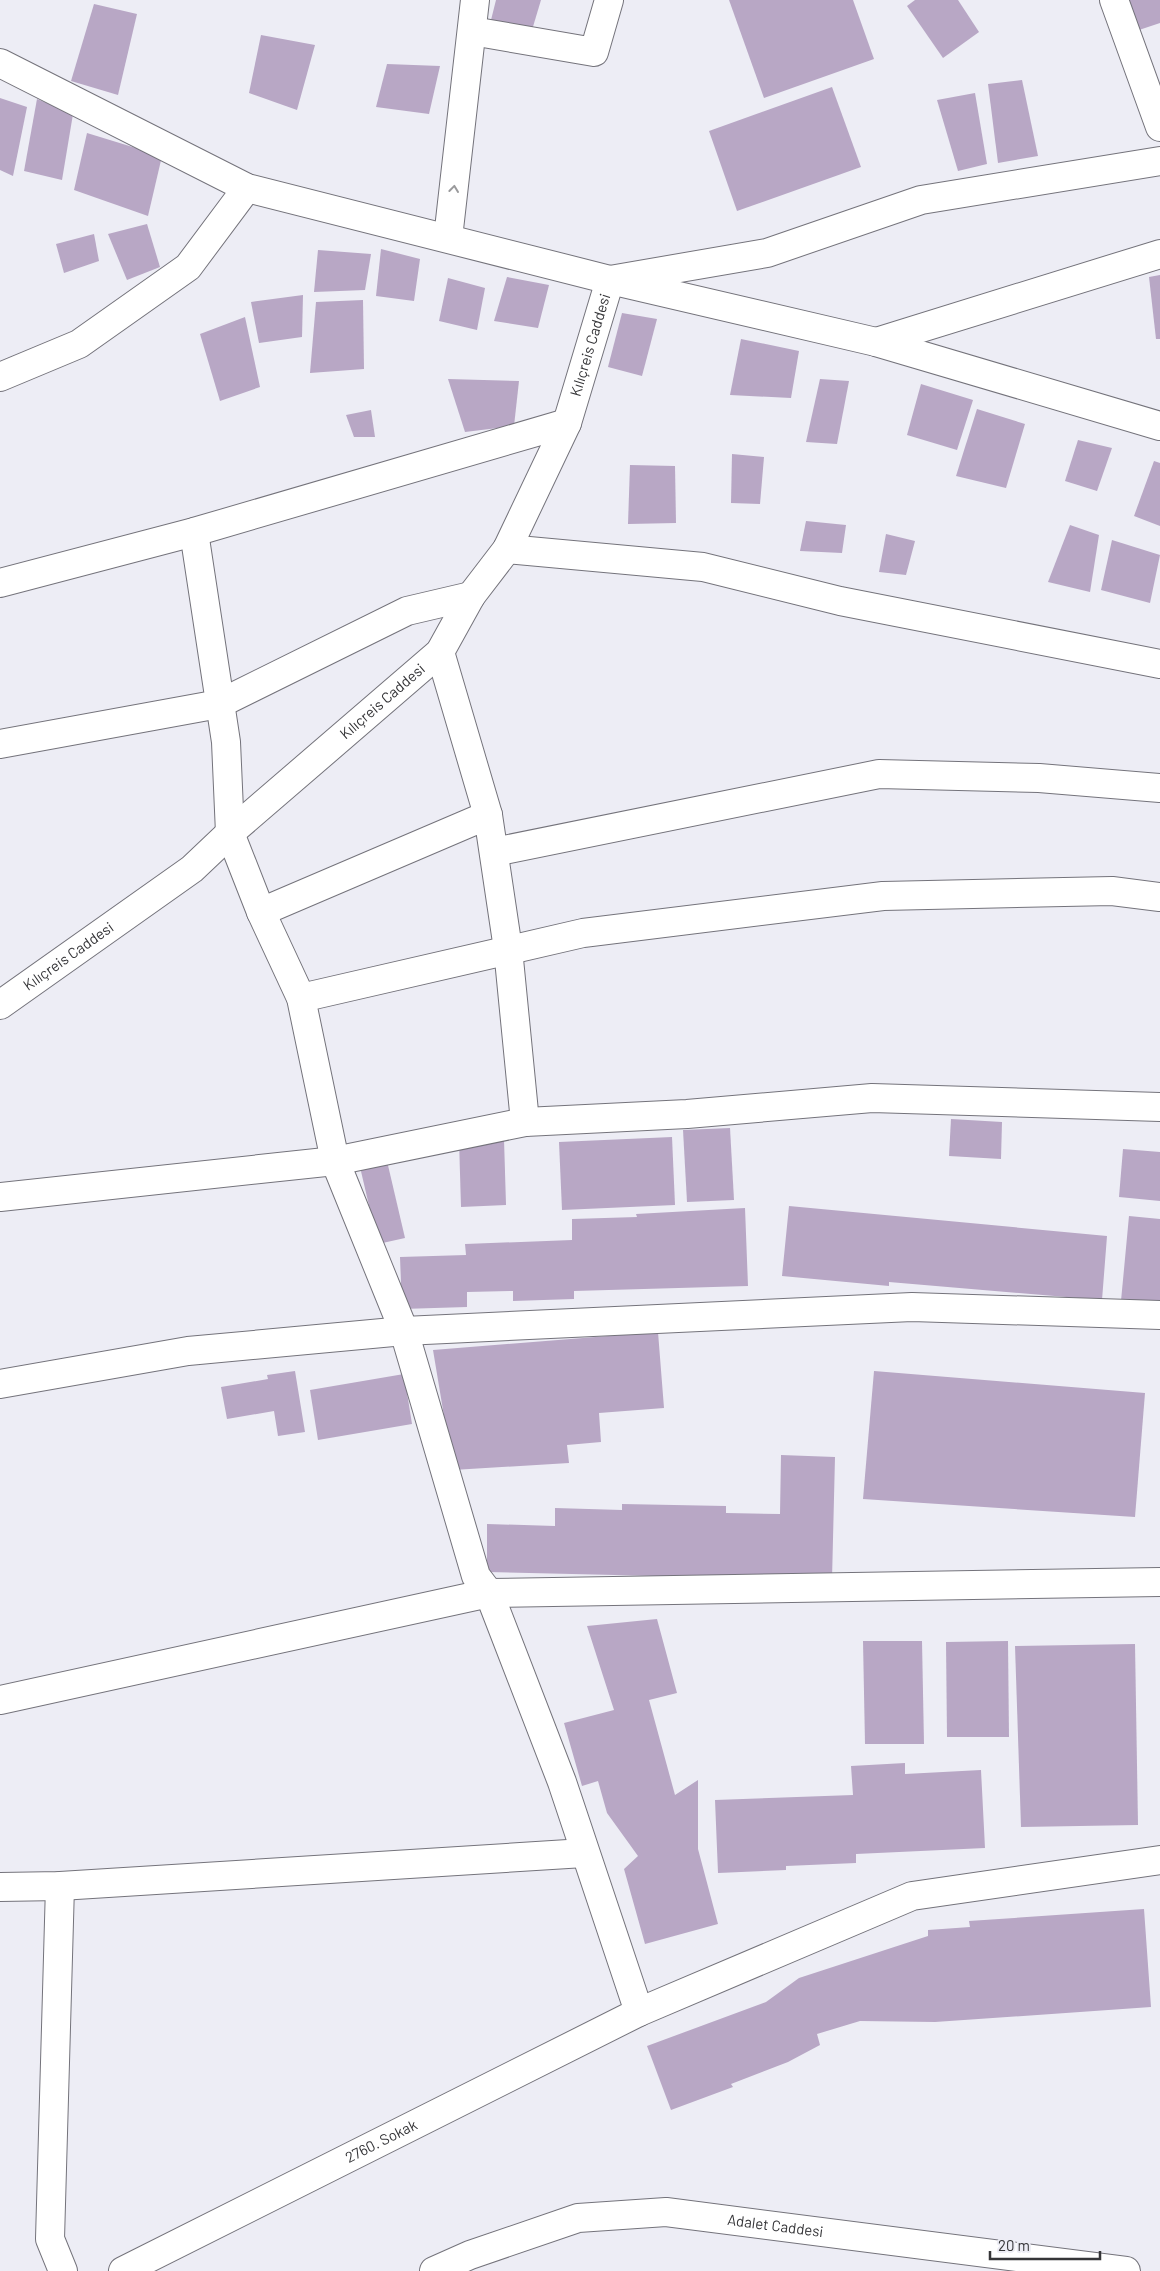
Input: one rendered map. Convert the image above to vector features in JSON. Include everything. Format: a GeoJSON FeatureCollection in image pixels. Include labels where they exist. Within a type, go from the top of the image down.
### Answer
{"type":"FeatureCollection","features":[{"type":"Feature","properties":{"kind":"street"},"geometry":{"type":"LineString","coordinates":[[448,238],[475,0]]}},
{"type":"Feature","properties":{"kind":"street"},"geometry":{"type":"LineString","coordinates":[[472,31],[594,52],[609,0]]}},
{"type":"Feature","properties":{"kind":"street"},"geometry":{"type":"LineString","coordinates":[[1114,0],[1160,127]]}},
{"type":"Feature","properties":{"kind":"street"},"geometry":{"type":"LineString","coordinates":[[0,63],[247,188],[610,280],[876,342],[1160,426]]}},
{"type":"Feature","properties":{"kind":"street"},"geometry":{"type":"LineString","coordinates":[[610,280],[767,253],[921,200],[1160,161]]}},
{"type":"Feature","properties":{"kind":"street"},"geometry":{"type":"LineString","coordinates":[[0,377],[79,344],[188,266],[247,188]]}},
{"type":"Feature","properties":{"kind":"street"},"geometry":{"type":"LineString","coordinates":[[876,342],[1160,254]]}},
{"type":"Feature","properties":{"kind":"street","name":"Kılıçreis Caddesi"},"geometry":{"type":"LineString","coordinates":[[0,1005],[192,869],[230,833],[440,652],[471,596],[507,549],[567,423],[610,280]]}},
{"type":"Feature","properties":{"kind":"street"},"geometry":{"type":"LineString","coordinates":[[0,583],[194,532],[567,423]]}},
{"type":"Feature","properties":{"kind":"street"},"geometry":{"type":"LineString","coordinates":[[194,532],[226,742],[230,833],[261,912],[301,998],[334,1161],[404,1331],[476,1576],[489,1593],[562,1782],[584,1854],[639,2012]]}},
{"type":"Feature","properties":{"kind":"street"},"geometry":{"type":"LineString","coordinates":[[507,549],[704,566],[840,601],[1160,664]]}},
{"type":"Feature","properties":{"kind":"street"},"geometry":{"type":"LineString","coordinates":[[0,744],[219,704],[407,611],[471,596]]}},
{"type":"Feature","properties":{"kind":"street"},"geometry":{"type":"LineString","coordinates":[[440,652],[488,815],[508,949],[524,1122]]}},
{"type":"Feature","properties":{"kind":"street"},"geometry":{"type":"LineString","coordinates":[[494,852],[879,774],[1040,778],[1160,788]]}},
{"type":"Feature","properties":{"kind":"street"},"geometry":{"type":"LineString","coordinates":[[261,912],[488,815]]}},
{"type":"Feature","properties":{"kind":"street"},"geometry":{"type":"LineString","coordinates":[[301,998],[508,949],[583,934],[882,896],[1112,891],[1160,897]]}},
{"type":"Feature","properties":{"kind":"street"},"geometry":{"type":"LineString","coordinates":[[0,1197],[334,1161],[524,1122],[687,1114],[872,1098],[1160,1107]]}},
{"type":"Feature","properties":{"kind":"street"},"geometry":{"type":"LineString","coordinates":[[0,1384],[188,1351],[404,1331],[912,1307],[1160,1315]]}},
{"type":"Feature","properties":{"kind":"street"},"geometry":{"type":"LineString","coordinates":[[0,1700],[489,1593],[1160,1582]]}},
{"type":"Feature","properties":{"kind":"street"},"geometry":{"type":"LineString","coordinates":[[0,1888],[584,1854]]}},
{"type":"Feature","properties":{"kind":"street","name":"2760. Sokak"},"geometry":{"type":"LineString","coordinates":[[123,2271],[639,2012],[912,1896],[1160,1860]]}},
{"type":"Feature","properties":{"kind":"street"},"geometry":{"type":"LineString","coordinates":[[60,1886],[50,2239],[63,2271]]}},
{"type":"Feature","properties":{"kind":"street","name":"Adalet Caddesi"},"geometry":{"type":"LineString","coordinates":[[434,2271],[469,2263],[578,2218],[666,2212],[1126,2271]]}},
{"type":"Feature","properties":{"kind":"building"},"geometry":{"type":"Polygon","coordinates":[[[496,0],[541,0],[532,30],[491,20],[496,0]]]}},
{"type":"Feature","properties":{"kind":"building"},"geometry":{"type":"Polygon","coordinates":[[[729,0],[853,0],[874,59],[764,98],[729,0]]]}},
{"type":"Feature","properties":{"kind":"building"},"geometry":{"type":"Polygon","coordinates":[[[915,0],[958,0],[979,32],[943,58],[907,6],[915,0]]]}},
{"type":"Feature","properties":{"kind":"building"},"geometry":{"type":"Polygon","coordinates":[[[1128,0],[1160,0],[1160,23],[1136,31],[1128,0]]]}},
{"type":"Feature","properties":{"kind":"building"},"geometry":{"type":"Polygon","coordinates":[[[94,4],[137,14],[118,95],[71,81],[94,4]]]}},
{"type":"Feature","properties":{"kind":"building"},"geometry":{"type":"Polygon","coordinates":[[[261,35],[315,45],[297,110],[249,93],[261,35]]]}},
{"type":"Feature","properties":{"kind":"building"},"geometry":{"type":"Polygon","coordinates":[[[387,64],[440,66],[429,114],[376,107],[387,64]]]}},
{"type":"Feature","properties":{"kind":"building"},"geometry":{"type":"Polygon","coordinates":[[[1022,80],[1038,156],[998,163],[988,84],[1022,80]]]}},
{"type":"Feature","properties":{"kind":"building"},"geometry":{"type":"Polygon","coordinates":[[[832,87],[861,167],[737,211],[709,131],[832,87]]]}},
{"type":"Feature","properties":{"kind":"building"},"geometry":{"type":"Polygon","coordinates":[[[975,93],[987,164],[958,171],[937,100],[975,93]]]}},
{"type":"Feature","properties":{"kind":"building"},"geometry":{"type":"Polygon","coordinates":[[[0,98],[27,107],[13,176],[0,170],[0,98]]]}},
{"type":"Feature","properties":{"kind":"building"},"geometry":{"type":"Polygon","coordinates":[[[37,99],[73,114],[62,180],[24,171],[37,99]]]}},
{"type":"Feature","properties":{"kind":"building"},"geometry":{"type":"Polygon","coordinates":[[[87,133],[162,156],[148,216],[74,190],[87,133]]]}},
{"type":"Feature","properties":{"kind":"building"},"geometry":{"type":"Polygon","coordinates":[[[147,224],[160,267],[127,280],[108,234],[147,224]]]}},
{"type":"Feature","properties":{"kind":"building"},"geometry":{"type":"Polygon","coordinates":[[[94,234],[99,261],[64,273],[56,244],[94,234]]]}},
{"type":"Feature","properties":{"kind":"building"},"geometry":{"type":"Polygon","coordinates":[[[381,249],[420,259],[414,301],[376,296],[381,249]]]}},
{"type":"Feature","properties":{"kind":"building"},"geometry":{"type":"Polygon","coordinates":[[[318,250],[371,254],[365,290],[314,292],[318,250]]]}},
{"type":"Feature","properties":{"kind":"building"},"geometry":{"type":"Polygon","coordinates":[[[1160,275],[1160,339],[1156,339],[1149,277],[1160,275]]]}},
{"type":"Feature","properties":{"kind":"building"},"geometry":{"type":"Polygon","coordinates":[[[507,277],[549,285],[538,328],[494,321],[507,277]]]}},
{"type":"Feature","properties":{"kind":"building"},"geometry":{"type":"Polygon","coordinates":[[[448,278],[485,288],[477,330],[439,321],[448,278]]]}},
{"type":"Feature","properties":{"kind":"building"},"geometry":{"type":"Polygon","coordinates":[[[303,295],[302,337],[259,343],[251,302],[303,295]]]}},
{"type":"Feature","properties":{"kind":"building"},"geometry":{"type":"Polygon","coordinates":[[[363,300],[364,369],[310,373],[316,302],[363,300]]]}},
{"type":"Feature","properties":{"kind":"building"},"geometry":{"type":"Polygon","coordinates":[[[622,313],[657,319],[642,376],[608,367],[622,313]]]}},
{"type":"Feature","properties":{"kind":"building"},"geometry":{"type":"Polygon","coordinates":[[[245,317],[260,387],[220,401],[200,334],[245,317]]]}},
{"type":"Feature","properties":{"kind":"building"},"geometry":{"type":"Polygon","coordinates":[[[741,339],[799,351],[791,398],[730,395],[741,339]]]}},
{"type":"Feature","properties":{"kind":"building"},"geometry":{"type":"Polygon","coordinates":[[[448,379],[519,381],[514,426],[465,432],[448,379]]]}},
{"type":"Feature","properties":{"kind":"building"},"geometry":{"type":"Polygon","coordinates":[[[820,379],[849,381],[837,444],[806,442],[820,379]]]}},
{"type":"Feature","properties":{"kind":"building"},"geometry":{"type":"Polygon","coordinates":[[[921,384],[973,400],[957,450],[907,435],[921,384]]]}},
{"type":"Feature","properties":{"kind":"building"},"geometry":{"type":"Polygon","coordinates":[[[977,409],[1025,424],[1006,488],[956,476],[977,409]]]}},
{"type":"Feature","properties":{"kind":"building"},"geometry":{"type":"Polygon","coordinates":[[[371,410],[375,437],[354,437],[346,415],[371,410]]]}},
{"type":"Feature","properties":{"kind":"building"},"geometry":{"type":"Polygon","coordinates":[[[1078,440],[1112,448],[1097,491],[1065,481],[1078,440]]]}},
{"type":"Feature","properties":{"kind":"building"},"geometry":{"type":"Polygon","coordinates":[[[732,454],[764,457],[760,504],[731,503],[732,454]]]}},
{"type":"Feature","properties":{"kind":"building"},"geometry":{"type":"Polygon","coordinates":[[[1154,461],[1160,463],[1160,526],[1134,516],[1154,461]]]}},
{"type":"Feature","properties":{"kind":"building"},"geometry":{"type":"Polygon","coordinates":[[[630,465],[675,466],[676,523],[628,524],[630,465]]]}},
{"type":"Feature","properties":{"kind":"building"},"geometry":{"type":"Polygon","coordinates":[[[806,521],[846,525],[842,553],[800,551],[806,521]]]}},
{"type":"Feature","properties":{"kind":"building"},"geometry":{"type":"Polygon","coordinates":[[[1070,525],[1099,535],[1090,592],[1048,582],[1070,525]]]}},
{"type":"Feature","properties":{"kind":"building"},"geometry":{"type":"Polygon","coordinates":[[[886,534],[915,541],[906,575],[879,572],[886,534]]]}},
{"type":"Feature","properties":{"kind":"building"},"geometry":{"type":"Polygon","coordinates":[[[1112,540],[1160,555],[1150,603],[1101,590],[1112,540]]]}},
{"type":"Feature","properties":{"kind":"building"},"geometry":{"type":"Polygon","coordinates":[[[951,1119],[1002,1122],[1001,1159],[949,1156],[951,1119]]]}},
{"type":"Feature","properties":{"kind":"building"},"geometry":{"type":"Polygon","coordinates":[[[730,1128],[734,1200],[687,1202],[683,1130],[730,1128]]]}},
{"type":"Feature","properties":{"kind":"building"},"geometry":{"type":"Polygon","coordinates":[[[672,1137],[675,1205],[562,1210],[559,1142],[672,1137]]]}},
{"type":"Feature","properties":{"kind":"building"},"geometry":{"type":"Polygon","coordinates":[[[504,1139],[506,1205],[461,1207],[459,1140],[504,1139]]]}},
{"type":"Feature","properties":{"kind":"building"},"geometry":{"type":"Polygon","coordinates":[[[1123,1149],[1160,1152],[1160,1201],[1119,1197],[1123,1149]]]}},
{"type":"Feature","properties":{"kind":"building"},"geometry":{"type":"Polygon","coordinates":[[[387,1161],[405,1238],[378,1244],[360,1167],[387,1161]]]}},
{"type":"Feature","properties":{"kind":"building"},"geometry":{"type":"Polygon","coordinates":[[[789,1206],[1107,1236],[1102,1300],[889,1282],[889,1286],[782,1276],[789,1206]]]}},
{"type":"Feature","properties":{"kind":"building"},"geometry":{"type":"Polygon","coordinates":[[[745,1208],[748,1286],[574,1291],[574,1299],[513,1301],[513,1291],[467,1292],[467,1307],[402,1309],[400,1257],[466,1255],[465,1244],[572,1240],[572,1219],[637,1217],[636,1214],[745,1208]]]}},
{"type":"Feature","properties":{"kind":"building"},"geometry":{"type":"Polygon","coordinates":[[[1129,1216],[1160,1219],[1160,1304],[1121,1301],[1129,1216]]]}},
{"type":"Feature","properties":{"kind":"building"},"geometry":{"type":"Polygon","coordinates":[[[658,1332],[664,1408],[599,1413],[601,1442],[567,1445],[569,1463],[453,1470],[433,1350],[658,1332]]]}},
{"type":"Feature","properties":{"kind":"building"},"geometry":{"type":"Polygon","coordinates":[[[295,1371],[305,1432],[278,1436],[274,1411],[227,1419],[221,1387],[268,1379],[267,1375],[295,1371]]]}},
{"type":"Feature","properties":{"kind":"building"},"geometry":{"type":"Polygon","coordinates":[[[874,1371],[1145,1393],[1135,1517],[863,1499],[874,1371]]]}},
{"type":"Feature","properties":{"kind":"building"},"geometry":{"type":"Polygon","coordinates":[[[404,1374],[412,1424],[318,1440],[310,1390],[404,1374]]]}},
{"type":"Feature","properties":{"kind":"building"},"geometry":{"type":"Polygon","coordinates":[[[781,1455],[835,1457],[832,1580],[487,1572],[487,1524],[555,1526],[555,1508],[622,1510],[622,1504],[726,1506],[726,1513],[780,1514],[781,1455]]]}},
{"type":"Feature","properties":{"kind":"building"},"geometry":{"type":"Polygon","coordinates":[[[657,1619],[677,1693],[649,1700],[675,1795],[698,1780],[698,1849],[718,1924],[645,1944],[624,1869],[638,1856],[607,1813],[598,1781],[582,1786],[564,1723],[614,1710],[587,1626],[657,1619]]]}},
{"type":"Feature","properties":{"kind":"building"},"geometry":{"type":"Polygon","coordinates":[[[863,1641],[922,1641],[924,1744],[865,1744],[863,1641]]]}},
{"type":"Feature","properties":{"kind":"building"},"geometry":{"type":"Polygon","coordinates":[[[1008,1641],[1009,1737],[947,1737],[946,1642],[1008,1641]]]}},
{"type":"Feature","properties":{"kind":"building"},"geometry":{"type":"Polygon","coordinates":[[[1135,1644],[1138,1825],[1021,1827],[1015,1646],[1135,1644]]]}},
{"type":"Feature","properties":{"kind":"building"},"geometry":{"type":"Polygon","coordinates":[[[905,1763],[905,1774],[981,1770],[985,1848],[856,1854],[856,1863],[786,1866],[786,1870],[718,1873],[715,1800],[853,1795],[851,1766],[905,1763]]]}},
{"type":"Feature","properties":{"kind":"building"},"geometry":{"type":"Polygon","coordinates":[[[1144,1909],[1151,2007],[935,2022],[860,2021],[817,2034],[820,2045],[788,2062],[731,2084],[733,2087],[671,2110],[647,2046],[766,2002],[799,1978],[928,1936],[928,1930],[970,1927],[969,1921],[1144,1909]]]}}]}
